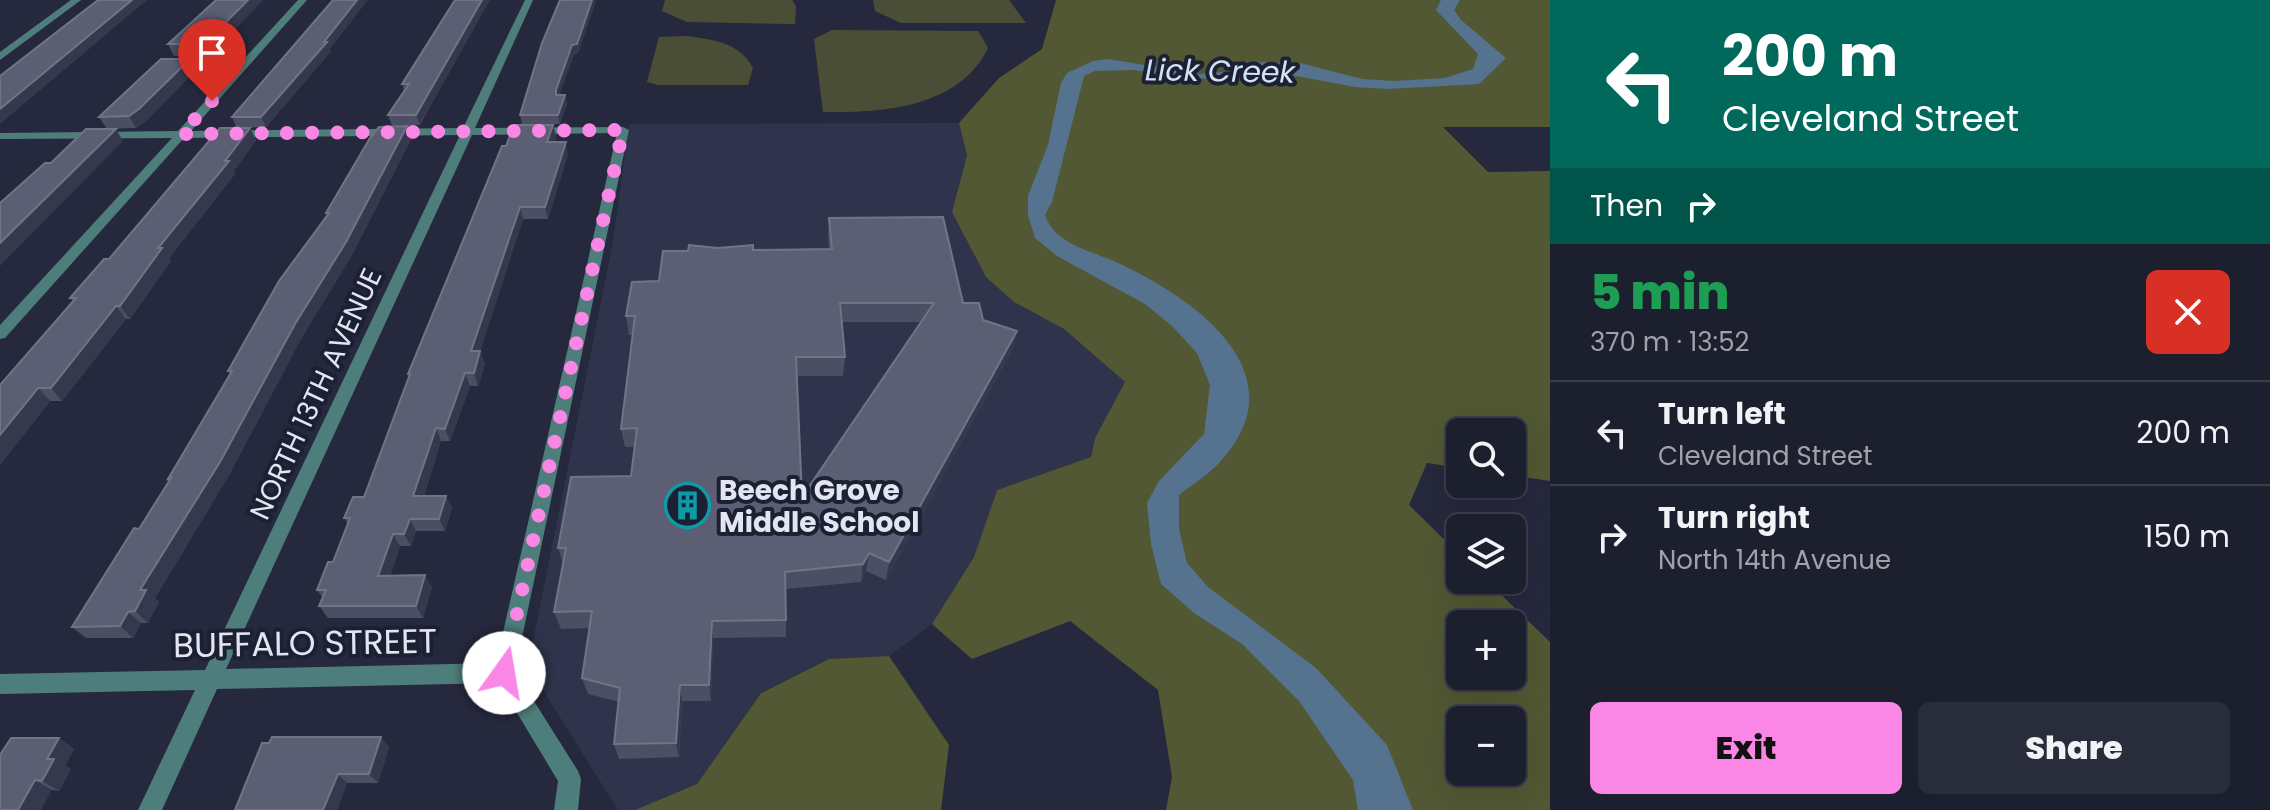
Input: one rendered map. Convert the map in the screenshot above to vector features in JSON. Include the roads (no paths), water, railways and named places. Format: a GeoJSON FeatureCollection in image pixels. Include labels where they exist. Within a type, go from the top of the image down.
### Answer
{"type":"FeatureCollection","features":[{"type":"Feature","properties":{"kind":"street"},"geometry":{"type":"LineString","coordinates":[[0,57],[77,0]]}},
{"type":"Feature","properties":{"kind":"street"},"geometry":{"type":"LineString","coordinates":[[0,334],[303,0]]}},
{"type":"Feature","properties":{"kind":"street","name":"NORTH 13TH AVENUE"},"geometry":{"type":"LineString","coordinates":[[150,810],[529,0]]}},
{"type":"Feature","properties":{"kind":"street"},"geometry":{"type":"LineString","coordinates":[[0,136],[623,130],[504,673],[570,779],[566,810]]}},
{"type":"Feature","properties":{"kind":"street","name":"BUFFALO STREET"},"geometry":{"type":"LineString","coordinates":[[0,684],[504,673]]}},
{"type":"Feature","properties":{"kind":"place","name":"Beech Grove Middle School"},"geometry":{"type":"Point","coordinates":[688,506]}},
{"type":"Feature","properties":{"kind":"water label","name":"Lick Creek"},"geometry":{"type":"Point","coordinates":[1220,71]}}]}
